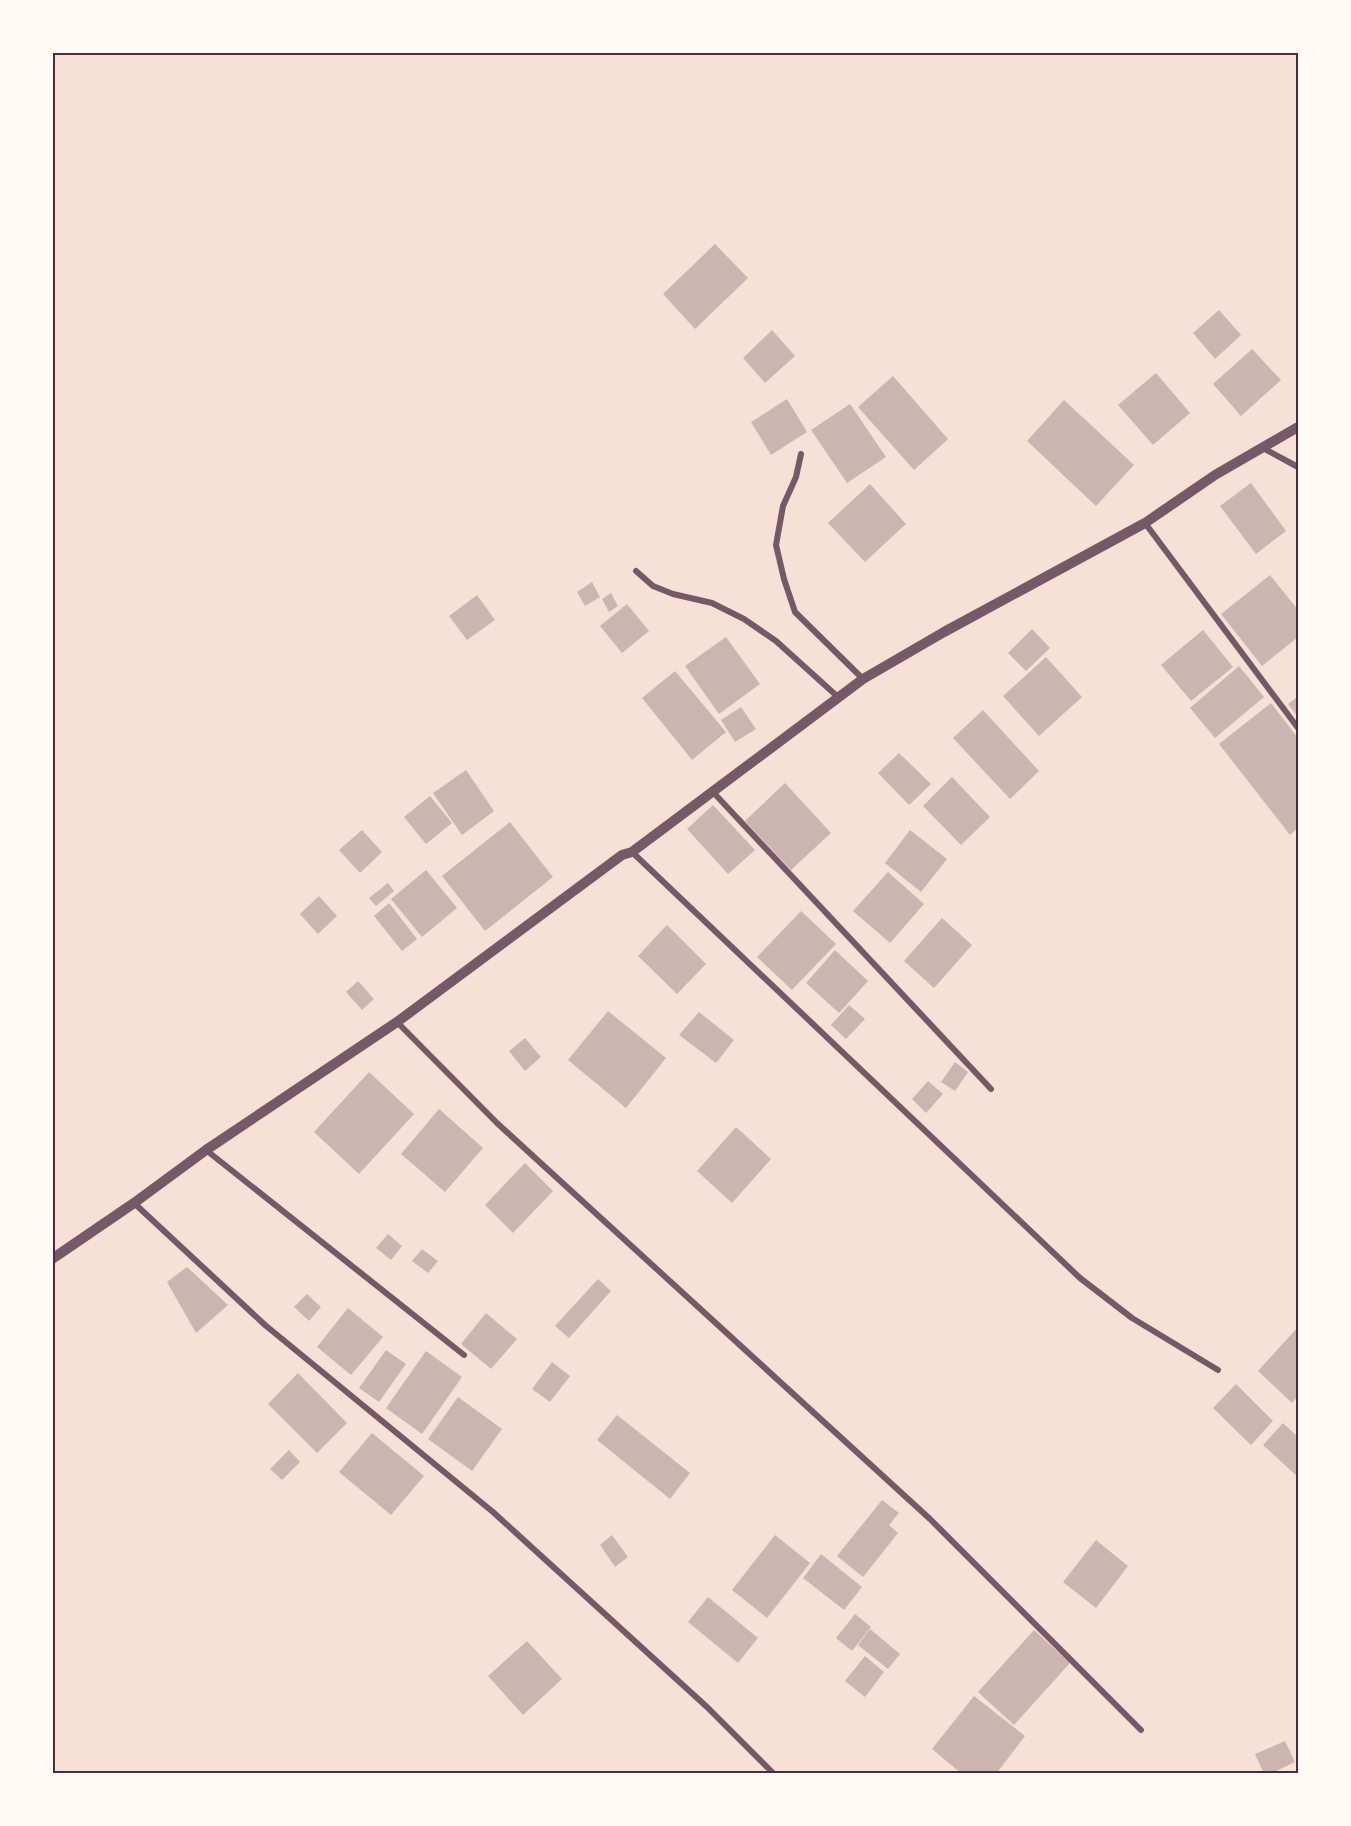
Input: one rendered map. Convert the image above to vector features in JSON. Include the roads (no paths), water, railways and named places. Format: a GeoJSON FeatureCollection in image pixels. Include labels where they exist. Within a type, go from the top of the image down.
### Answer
{"type":"FeatureCollection","features":[{"type":"Feature","properties":{"kind":"street"},"geometry":{"type":"LineString","coordinates":[[52,1259],[206,1150],[397,1022],[622,855],[632,852],[863,679],[944,632],[1145,523],[1215,475],[1299,427]]}},
{"type":"Feature","properties":{"kind":"street"},"geometry":{"type":"LineString","coordinates":[[1263,448],[1299,467]]}},
{"type":"Feature","properties":{"kind":"street"},"geometry":{"type":"LineString","coordinates":[[801,454],[796,477],[783,506],[776,545],[784,579],[795,612],[863,679]]}},
{"type":"Feature","properties":{"kind":"street"},"geometry":{"type":"LineString","coordinates":[[1145,523],[1299,728]]}},
{"type":"Feature","properties":{"kind":"street"},"geometry":{"type":"LineString","coordinates":[[636,571],[653,586],[673,594],[711,603],[744,619],[776,641],[838,697]]}},
{"type":"Feature","properties":{"kind":"street"},"geometry":{"type":"LineString","coordinates":[[712,791],[991,1089]]}},
{"type":"Feature","properties":{"kind":"street"},"geometry":{"type":"LineString","coordinates":[[632,852],[1080,1278],[1132,1318],[1218,1370]]}},
{"type":"Feature","properties":{"kind":"street"},"geometry":{"type":"LineString","coordinates":[[397,1022],[497,1123],[930,1519],[1141,1730]]}},
{"type":"Feature","properties":{"kind":"street"},"geometry":{"type":"LineString","coordinates":[[206,1150],[464,1355]]}},
{"type":"Feature","properties":{"kind":"street"},"geometry":{"type":"LineString","coordinates":[[134,1203],[265,1324],[493,1512],[707,1707],[774,1773]]}}]}
